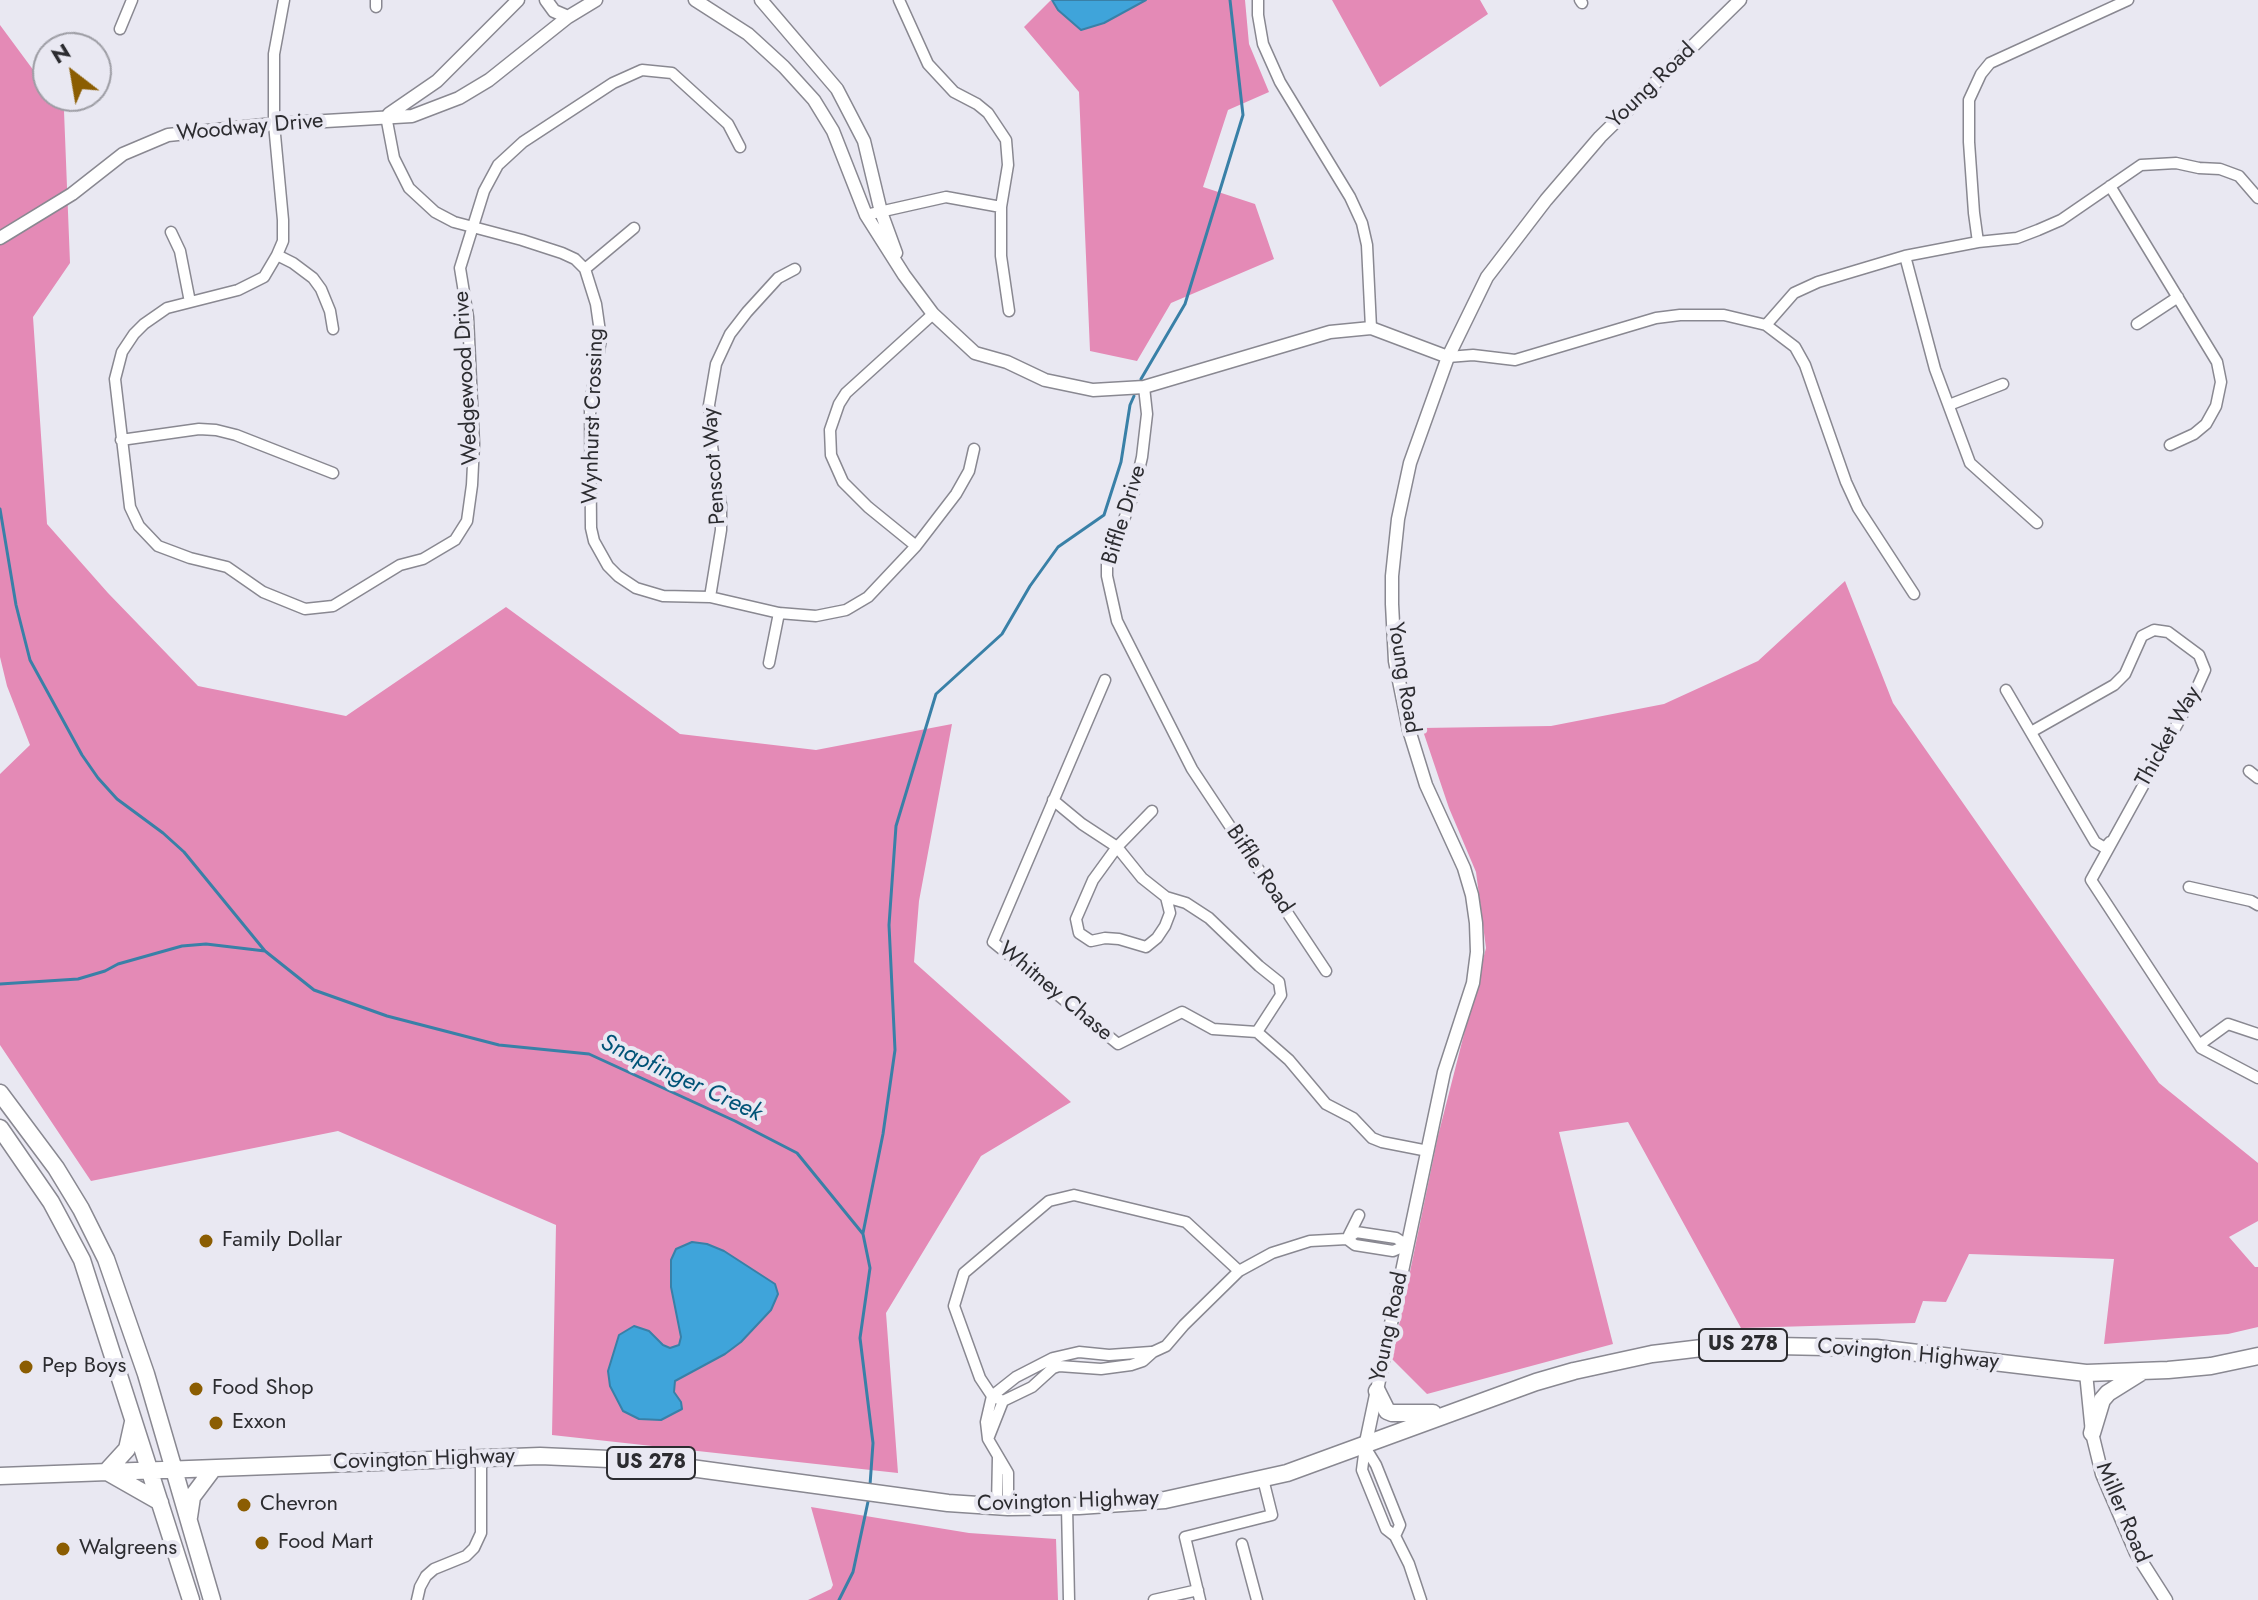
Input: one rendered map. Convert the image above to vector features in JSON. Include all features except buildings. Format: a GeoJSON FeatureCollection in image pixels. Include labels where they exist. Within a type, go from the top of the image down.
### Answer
{"type":"FeatureCollection","features":[{"type":"Feature","properties":{"kind":"main road"},"geometry":{"type":"LineString","coordinates":[[0,1093],[73,1195],[106,1259],[146,1374],[212,1600]]}},
{"type":"Feature","properties":{"kind":"main road"},"geometry":{"type":"LineString","coordinates":[[0,1128],[51,1202],[82,1260],[191,1600]]}},
{"type":"Feature","properties":{"kind":"main road","name":"Covington Highway"},"geometry":{"type":"LineString","coordinates":[[0,1476],[540,1456],[632,1460],[913,1499],[1002,1507],[1067,1506],[1165,1500],[1287,1473],[1536,1382],[1652,1354],[1727,1345],[1876,1348],[2086,1373],[2211,1366],[2258,1356]]}},
{"type":"Feature","properties":{"kind":"main road"},"geometry":{"type":"LineString","coordinates":[[2092,1433],[2102,1400],[2144,1371]]}},
{"type":"Feature","properties":{"kind":"main road"},"geometry":{"type":"LineString","coordinates":[[1377,1391],[1387,1411],[1392,1413],[1438,1413],[1441,1416]]}},
{"type":"Feature","properties":{"kind":"main road"},"geometry":{"type":"LineString","coordinates":[[134,1419],[124,1454],[106,1472],[160,1502]]}},
{"type":"Feature","properties":{"kind":"main road"},"geometry":{"type":"LineString","coordinates":[[166,1442],[195,1462],[213,1469],[192,1497],[188,1523]]}},
{"type":"Feature","properties":{"kind":"street"},"geometry":{"type":"LineString","coordinates":[[120,29],[132,0]]}},
{"type":"Feature","properties":{"kind":"street"},"geometry":{"type":"LineString","coordinates":[[284,0],[274,54],[274,124],[283,220],[283,241],[277,255],[313,278],[330,311],[333,329]]}},
{"type":"Feature","properties":{"kind":"street"},"geometry":{"type":"LineString","coordinates":[[518,0],[437,81],[386,116],[394,158],[409,188],[435,212],[454,222],[562,253],[575,259],[585,269],[634,228]]}},
{"type":"Feature","properties":{"kind":"street"},"geometry":{"type":"LineString","coordinates":[[546,0],[554,11],[568,17]]}},
{"type":"Feature","properties":{"kind":"street","name":"Woodway Drive"},"geometry":{"type":"LineString","coordinates":[[0,238],[72,194],[123,154],[168,135],[274,124],[412,116],[459,98],[489,80],[568,17],[596,0]]}},
{"type":"Feature","properties":{"kind":"street"},"geometry":{"type":"LineString","coordinates":[[761,0],[837,89],[864,141],[881,212],[904,275]]}},
{"type":"Feature","properties":{"kind":"street"},"geometry":{"type":"LineString","coordinates":[[899,0],[928,64],[954,92],[988,113],[1006,140],[1008,165],[1001,207],[1001,256],[1009,311]]}},
{"type":"Feature","properties":{"kind":"street"},"geometry":{"type":"LineString","coordinates":[[1258,0],[1263,44],[1280,82],[1350,197],[1362,223],[1367,245],[1371,328]]}},
{"type":"Feature","properties":{"kind":"street","name":"Young Road"},"geometry":{"type":"LineString","coordinates":[[1365,1447],[1444,1072],[1473,983],[1477,952],[1472,895],[1464,868],[1426,785],[1409,730],[1395,661],[1392,576],[1398,519],[1410,463],[1448,357],[1487,277],[1546,200],[1600,137],[1740,0]]}},
{"type":"Feature","properties":{"kind":"street"},"geometry":{"type":"LineString","coordinates":[[1978,242],[1971,171],[1969,100],[1981,74],[1990,63],[2128,0]]}},
{"type":"Feature","properties":{"kind":"street"},"geometry":{"type":"LineString","coordinates":[[702,1],[748,34],[814,100],[833,131],[866,215],[904,275],[933,314],[975,353],[1007,362],[1045,380],[1093,390],[1144,387],[1330,332],[1371,328],[1448,357],[1473,355],[1515,360],[1656,318],[1724,315],[1766,325],[1795,347],[1805,365],[1858,508],[1914,594]]}},
{"type":"Feature","properties":{"kind":"street","name":"Wedgewood Drive"},"geometry":{"type":"LineString","coordinates":[[277,255],[264,277],[238,290],[167,308],[144,324],[122,352],[115,379],[130,507],[139,526],[158,546],[227,567],[263,592],[305,609],[333,606],[400,565],[423,559],[455,540],[467,521],[474,444],[468,317],[460,268],[484,191],[498,165],[523,142],[613,83],[642,70],[672,73],[728,124],[740,147]]}},
{"type":"Feature","properties":{"kind":"street"},"geometry":{"type":"LineString","coordinates":[[1766,325],[1794,293],[1818,282],[1905,256],[2017,238],[2038,230],[2061,220],[2141,165],[2176,163],[2220,169],[2239,176],[2258,198]]}},
{"type":"Feature","properties":{"kind":"street"},"geometry":{"type":"LineString","coordinates":[[2110,186],[2217,362],[2221,382],[2216,406],[2206,424],[2194,434],[2170,445]]}},
{"type":"Feature","properties":{"kind":"street"},"geometry":{"type":"LineString","coordinates":[[866,215],[946,197],[1001,207]]}},
{"type":"Feature","properties":{"kind":"street"},"geometry":{"type":"LineString","coordinates":[[171,232],[180,251],[190,302]]}},
{"type":"Feature","properties":{"kind":"street"},"geometry":{"type":"LineString","coordinates":[[1905,256],[1935,369],[1970,463],[2037,523]]}},
{"type":"Feature","properties":{"kind":"street","name":"Wynhurst Crossing"},"geometry":{"type":"LineString","coordinates":[[585,269],[596,304],[601,339],[590,405],[591,528],[594,541],[608,566],[636,588],[663,596],[710,597],[779,613],[816,616],[846,610],[868,597],[916,546],[956,494],[969,471],[974,449]]}},
{"type":"Feature","properties":{"kind":"street","name":"Penscot Way"},"geometry":{"type":"LineString","coordinates":[[710,597],[721,530],[709,405],[716,364],[730,334],[747,312],[778,278],[795,269]]}},
{"type":"Feature","properties":{"kind":"street"},"geometry":{"type":"LineString","coordinates":[[2137,324],[2178,297]]}},
{"type":"Feature","properties":{"kind":"street"},"geometry":{"type":"LineString","coordinates":[[916,546],[843,482],[831,455],[830,430],[846,393],[933,314]]}},
{"type":"Feature","properties":{"kind":"street"},"geometry":{"type":"LineString","coordinates":[[1949,405],[2003,384]]}},
{"type":"Feature","properties":{"kind":"street","name":"Biffle Drive"},"geometry":{"type":"LineString","coordinates":[[1144,387],[1147,414],[1142,457],[1133,496],[1107,563],[1107,576],[1117,621],[1192,769]]}},
{"type":"Feature","properties":{"kind":"street"},"geometry":{"type":"LineString","coordinates":[[121,440],[199,429],[216,430],[333,473]]}},
{"type":"Feature","properties":{"kind":"street"},"geometry":{"type":"LineString","coordinates":[[769,663],[779,613]]}},
{"type":"Feature","properties":{"kind":"street","name":"Thicket Way"},"geometry":{"type":"LineString","coordinates":[[2031,732],[2114,685],[2125,674],[2142,636],[2154,630],[2168,632],[2199,655],[2205,670],[2196,690],[2091,880],[2199,1045],[2258,1078]]}},
{"type":"Feature","properties":{"kind":"street","name":"Whitney Chase"},"geometry":{"type":"LineString","coordinates":[[1105,680],[993,942],[1118,1044],[1182,1012],[1213,1029],[1257,1032]]}},
{"type":"Feature","properties":{"kind":"street"},"geometry":{"type":"LineString","coordinates":[[2006,690],[2095,842],[2105,848],[2112,841]]}},
{"type":"Feature","properties":{"kind":"street","name":"Biffle Road"},"geometry":{"type":"LineString","coordinates":[[1192,769],[1326,971]]}},
{"type":"Feature","properties":{"kind":"street"},"geometry":{"type":"LineString","coordinates":[[1053,800],[1117,847],[1142,878],[1166,897],[1186,903],[1209,918],[1279,982],[1281,995],[1257,1032],[1289,1060],[1326,1104],[1353,1118],[1372,1138],[1428,1151]]}},
{"type":"Feature","properties":{"kind":"street"},"geometry":{"type":"LineString","coordinates":[[1152,811],[1117,847],[1093,880],[1076,919],[1079,933],[1091,941],[1119,939],[1146,947],[1165,926],[1170,913],[1166,897]]}},
{"type":"Feature","properties":{"kind":"street"},"geometry":{"type":"LineString","coordinates":[[2189,887],[2258,905]]}},
{"type":"Feature","properties":{"kind":"street"},"geometry":{"type":"LineString","coordinates":[[2199,1045],[2228,1024],[2258,1034]]}},
{"type":"Feature","properties":{"kind":"street"},"geometry":{"type":"LineString","coordinates":[[997,1398],[980,1378],[954,1306],[964,1273],[1049,1201],[1074,1195],[1186,1222],[1239,1271]]}},
{"type":"Feature","properties":{"kind":"street"},"geometry":{"type":"LineString","coordinates":[[1347,1239],[1359,1215]]}},
{"type":"Feature","properties":{"kind":"street"},"geometry":{"type":"LineString","coordinates":[[997,1398],[1032,1387],[1059,1366],[1101,1369],[1143,1361],[1166,1346],[1239,1271],[1285,1247],[1310,1241],[1347,1239],[1356,1232],[1396,1238],[1407,1245]]}},
{"type":"Feature","properties":{"kind":"street"},"geometry":{"type":"LineString","coordinates":[[1375,1248],[1377,1235]]}},
{"type":"Feature","properties":{"kind":"street"},"geometry":{"type":"LineString","coordinates":[[1347,1239],[1355,1245],[1393,1251],[1407,1245]]}},
{"type":"Feature","properties":{"kind":"street"},"geometry":{"type":"LineString","coordinates":[[1002,1507],[1008,1473],[988,1439],[986,1422],[997,1398],[1016,1377],[1053,1358],[1079,1352],[1109,1355],[1153,1352]]}},
{"type":"Feature","properties":{"kind":"street","name":"Miller Road"},"geometry":{"type":"LineString","coordinates":[[2086,1373],[2092,1433],[2102,1474],[2136,1553],[2166,1600]]}},
{"type":"Feature","properties":{"kind":"street"},"geometry":{"type":"LineString","coordinates":[[1365,1447],[1376,1465],[1400,1525],[1395,1536],[1409,1564],[1421,1600]]}},
{"type":"Feature","properties":{"kind":"street"},"geometry":{"type":"LineString","coordinates":[[417,1600],[426,1576],[434,1569],[466,1556],[481,1533],[481,1458]]}},
{"type":"Feature","properties":{"kind":"street"},"geometry":{"type":"LineString","coordinates":[[1154,1600],[1199,1595],[1185,1537],[1272,1515],[1263,1479]]}},
{"type":"Feature","properties":{"kind":"street"},"geometry":{"type":"LineString","coordinates":[[1067,1506],[1069,1600]]}},
{"type":"Feature","properties":{"kind":"street"},"geometry":{"type":"LineString","coordinates":[[1242,1544],[1257,1600]]}},
{"type":"Feature","properties":{"kind":"shaded area"},"geometry":{"type":"Polygon","coordinates":[[[1051,0],[1058,10],[1104,23],[1146,0],[1245,0],[1249,44],[1269,92],[1228,110],[1203,187],[1255,204],[1274,259],[1171,303],[1137,361],[1090,351],[1079,92],[1024,27],[1051,0]]]}},
{"type":"Feature","properties":{"kind":"shaded area"},"geometry":{"type":"Polygon","coordinates":[[[1332,0],[1480,0],[1488,14],[1380,87],[1332,0]]]}},
{"type":"Feature","properties":{"kind":"shaded area"},"geometry":{"type":"Polygon","coordinates":[[[0,25],[32,68],[32,112],[64,112],[70,263],[33,317],[47,524],[108,593],[198,686],[346,716],[506,607],[680,734],[816,750],[952,724],[919,901],[914,962],[1071,1102],[981,1156],[886,1313],[898,1473],[552,1435],[556,1225],[338,1131],[91,1181],[0,1045],[0,774],[30,745],[7,686],[0,657],[0,25]]]}},
{"type":"Feature","properties":{"kind":"shaded area"},"geometry":{"type":"Polygon","coordinates":[[[1845,581],[1893,703],[2159,1083],[2258,1163],[2258,1221],[2229,1237],[2258,1267],[2258,1327],[2228,1334],[2104,1344],[2114,1259],[1969,1254],[1946,1302],[1923,1301],[1915,1323],[1741,1328],[1628,1122],[1559,1132],[1613,1344],[1427,1394],[1392,1359],[1438,1136],[1486,948],[1476,872],[1449,808],[1422,728],[1551,726],[1664,704],[1758,661],[1845,581]]]}},
{"type":"Feature","properties":{"kind":"shaded area"},"geometry":{"type":"Polygon","coordinates":[[[811,1507],[969,1533],[1056,1539],[1058,1600],[808,1600],[831,1589],[833,1585],[811,1507]]]}},
{"type":"Feature","properties":{"kind":"water"},"geometry":{"type":"Polygon","coordinates":[[[1052,0],[1146,0],[1104,23],[1081,30],[1058,10],[1052,0]]]}},
{"type":"Feature","properties":{"kind":"water"},"geometry":{"type":"Polygon","coordinates":[[[692,1242],[724,1251],[775,1284],[778,1294],[771,1310],[741,1342],[675,1381],[674,1392],[682,1409],[661,1420],[639,1419],[623,1411],[610,1386],[608,1371],[619,1335],[634,1326],[649,1331],[670,1348],[679,1345],[681,1337],[671,1287],[671,1260],[676,1249],[692,1242]]]}},
{"type":"Feature","properties":{"kind":"waterway"},"geometry":{"type":"LineString","coordinates":[[1141,379],[1185,304],[1243,115],[1230,0]]}},
{"type":"Feature","properties":{"kind":"waterway"},"geometry":{"type":"LineString","coordinates":[[863,1233],[883,1134],[895,1050],[889,925],[896,826],[936,694],[1002,634],[1030,586],[1058,547],[1104,515],[1121,462],[1134,396]]}},
{"type":"Feature","properties":{"kind":"waterway"},"geometry":{"type":"LineString","coordinates":[[0,509],[16,605],[30,660],[82,755],[117,799],[184,852],[265,951]]}},
{"type":"Feature","properties":{"kind":"waterway","name":"Snapfinger Creek"},"geometry":{"type":"LineString","coordinates":[[0,984],[78,979],[182,946],[206,944],[265,951],[314,990],[387,1016],[499,1045],[589,1054],[797,1153],[863,1234],[870,1268],[860,1338],[873,1443],[870,1485]]}},
{"type":"Feature","properties":{"kind":"waterway","name":"Snapfinger Creek"},"geometry":{"type":"LineString","coordinates":[[839,1600],[853,1572],[869,1497]]}},
{"type":"Feature","properties":{"kind":"place","name":"Family Dollar"},"geometry":{"type":"Point","coordinates":[206,1241]}},
{"type":"Feature","properties":{"kind":"place","name":"Pep Boys"},"geometry":{"type":"Point","coordinates":[26,1367]}},
{"type":"Feature","properties":{"kind":"place","name":"Food Shop"},"geometry":{"type":"Point","coordinates":[196,1389]}},
{"type":"Feature","properties":{"kind":"place","name":"Exxon"},"geometry":{"type":"Point","coordinates":[216,1423]}},
{"type":"Feature","properties":{"kind":"place","name":"Chevron"},"geometry":{"type":"Point","coordinates":[244,1505]}},
{"type":"Feature","properties":{"kind":"place","name":"Food Mart"},"geometry":{"type":"Point","coordinates":[262,1543]}},
{"type":"Feature","properties":{"kind":"place","name":"Walgreens"},"geometry":{"type":"Point","coordinates":[63,1549]}}]}
